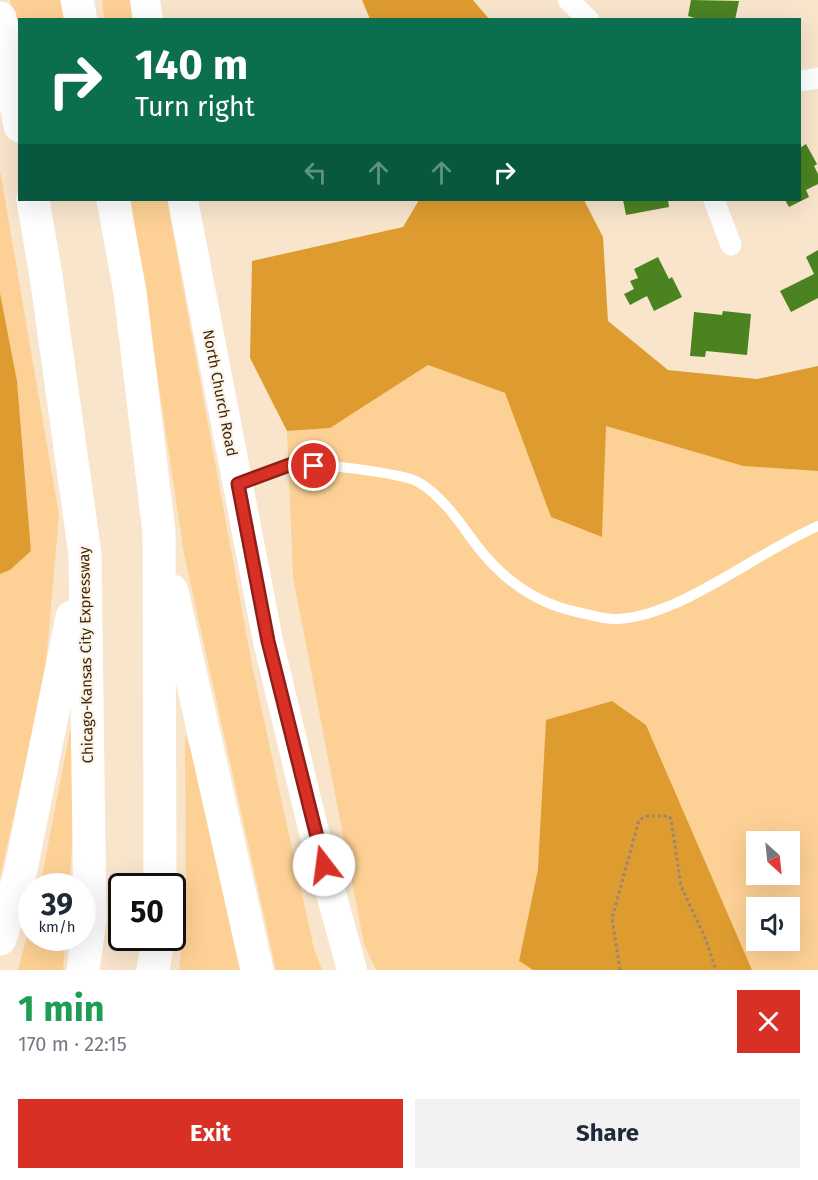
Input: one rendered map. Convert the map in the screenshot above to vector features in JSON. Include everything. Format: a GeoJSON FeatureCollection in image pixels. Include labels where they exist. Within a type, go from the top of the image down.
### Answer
{"type":"FeatureCollection","features":[{"type":"Feature","properties":{"kind":"highway"},"geometry":{"type":"LineString","coordinates":[[77,0],[81,18]]}},
{"type":"Feature","properties":{"kind":"highway"},"geometry":{"type":"LineString","coordinates":[[0,18],[18,115]]}},
{"type":"Feature","properties":{"kind":"highway","name":"Chicago-Kansas City Expressway"},"geometry":{"type":"LineString","coordinates":[[33,201],[85,554],[90,919],[83,970]]}},
{"type":"Feature","properties":{"kind":"highway"},"geometry":{"type":"LineString","coordinates":[[113,201],[130,292],[159,532],[258,970]]}},
{"type":"Feature","properties":{"kind":"highway"},"geometry":{"type":"LineString","coordinates":[[159,532],[160,873]]}},
{"type":"Feature","properties":{"kind":"highway"},"geometry":{"type":"LineString","coordinates":[[0,939],[20,874],[85,554]]}},
{"type":"Feature","properties":{"kind":"highway"},"geometry":{"type":"LineString","coordinates":[[153,970],[156,951]]}},
{"type":"Feature","properties":{"kind":"main road"},"geometry":{"type":"LineString","coordinates":[[145,0],[148,18]]}},
{"type":"Feature","properties":{"kind":"main road","name":"North Church Road"},"geometry":{"type":"LineString","coordinates":[[183,201],[268,641],[312,824],[352,970]]}},
{"type":"Feature","properties":{"kind":"street"},"geometry":{"type":"LineString","coordinates":[[568,0],[587,18]]}},
{"type":"Feature","properties":{"kind":"street"},"geometry":{"type":"LineString","coordinates":[[801,81],[818,78]]}},
{"type":"Feature","properties":{"kind":"street"},"geometry":{"type":"LineString","coordinates":[[714,201],[731,245]]}},
{"type":"Feature","properties":{"kind":"lane"},"geometry":{"type":"LineString","coordinates":[[238,484],[292,464],[357,469],[417,482],[448,506],[476,545],[511,583],[558,608],[615,620],[649,614],[671,605],[818,526]]}},
{"type":"Feature","properties":{"kind":"path"},"geometry":{"type":"LineString","coordinates":[[620,970],[612,918],[639,820],[647,816],[669,816],[681,886],[706,940],[716,970]]}},
{"type":"Feature","properties":{"kind":"shaded area"},"geometry":{"type":"Polygon","coordinates":[[[10,0],[62,0],[66,18],[18,18],[18,40],[10,0]]]}},
{"type":"Feature","properties":{"kind":"shaded area"},"geometry":{"type":"Polygon","coordinates":[[[102,0],[131,0],[134,18],[104,18],[102,0]]]}},
{"type":"Feature","properties":{"kind":"shaded area"},"geometry":{"type":"Polygon","coordinates":[[[362,0],[473,0],[488,18],[370,18],[362,0]]]}},
{"type":"Feature","properties":{"kind":"shaded area"},"geometry":{"type":"Polygon","coordinates":[[[0,170],[59,515],[45,675],[0,878],[0,574],[10,570],[31,551],[17,381],[0,293],[0,170]]]}},
{"type":"Feature","properties":{"kind":"shaded area"},"geometry":{"type":"Polygon","coordinates":[[[131,201],[167,201],[253,670],[314,949],[322,970],[276,970],[184,554],[131,201]]]}},
{"type":"Feature","properties":{"kind":"shaded area"},"geometry":{"type":"Polygon","coordinates":[[[418,201],[585,201],[603,237],[608,321],[668,370],[757,379],[818,366],[818,471],[743,466],[606,426],[602,537],[551,517],[505,393],[428,365],[330,428],[287,431],[250,358],[252,261],[403,227],[418,201]]]}},
{"type":"Feature","properties":{"kind":"shaded area"},"geometry":{"type":"Polygon","coordinates":[[[0,293],[17,381],[31,551],[10,570],[0,574],[0,293]]]}},
{"type":"Feature","properties":{"kind":"shaded area"},"geometry":{"type":"Polygon","coordinates":[[[428,365],[505,393],[551,517],[602,537],[605,425],[743,466],[818,471],[818,970],[752,970],[714,885],[538,869],[519,961],[533,970],[376,970],[364,944],[293,577],[287,431],[330,427],[428,365]]]}},
{"type":"Feature","properties":{"kind":"shaded area"},"geometry":{"type":"Polygon","coordinates":[[[612,701],[646,725],[752,970],[533,970],[519,961],[538,869],[546,720],[612,701]]]}},
{"type":"Feature","properties":{"kind":"shaded area"},"geometry":{"type":"Polygon","coordinates":[[[72,721],[74,824],[70,873],[43,873],[72,721]]]}},
{"type":"Feature","properties":{"kind":"shaded area"},"geometry":{"type":"Polygon","coordinates":[[[185,735],[194,757],[248,970],[179,970],[181,951],[186,951],[185,735]]]}},
{"type":"Feature","properties":{"kind":"shaded area"},"geometry":{"type":"Polygon","coordinates":[[[23,951],[65,951],[63,970],[18,970],[23,951]]]}},
{"type":"Feature","properties":{"kind":"building"},"geometry":{"type":"Polygon","coordinates":[[[691,0],[739,1],[735,18],[688,16],[691,0]]]}},
{"type":"Feature","properties":{"kind":"building"},"geometry":{"type":"Polygon","coordinates":[[[806,144],[817,164],[814,166],[818,174],[818,184],[806,190],[809,197],[801,201],[801,147],[806,144]]]}},
{"type":"Feature","properties":{"kind":"building"},"geometry":{"type":"Polygon","coordinates":[[[623,201],[668,201],[669,207],[626,215],[623,201]]]}},
{"type":"Feature","properties":{"kind":"building"},"geometry":{"type":"Polygon","coordinates":[[[786,201],[801,201],[789,207],[786,201]]]}},
{"type":"Feature","properties":{"kind":"building"},"geometry":{"type":"Polygon","coordinates":[[[818,250],[818,298],[791,312],[780,291],[814,274],[806,257],[818,250]]]}},
{"type":"Feature","properties":{"kind":"building"},"geometry":{"type":"Polygon","coordinates":[[[658,257],[669,279],[672,277],[682,297],[654,311],[647,296],[630,305],[624,294],[634,289],[630,281],[638,278],[634,269],[658,257]]]}},
{"type":"Feature","properties":{"kind":"building"},"geometry":{"type":"Polygon","coordinates":[[[723,311],[751,314],[747,355],[706,351],[705,357],[690,356],[694,312],[722,315],[723,311]]]}},
{"type":"Feature","properties":{"kind":"route"},"geometry":{"type":"LineString","coordinates":[[314,466],[292,464],[238,484],[268,641],[324,865]]}}]}
